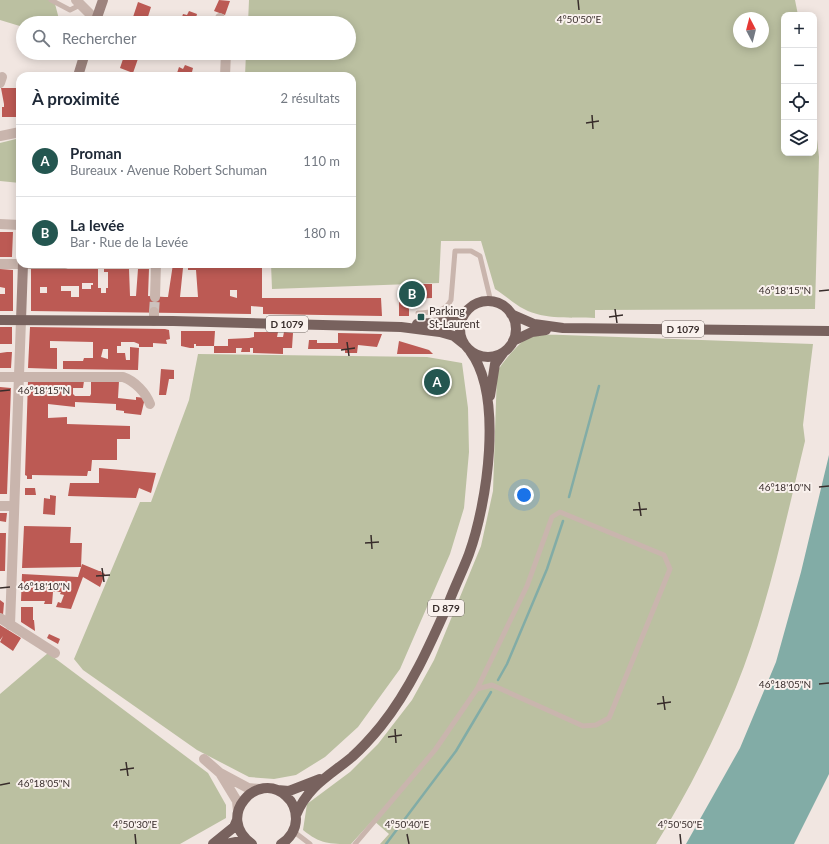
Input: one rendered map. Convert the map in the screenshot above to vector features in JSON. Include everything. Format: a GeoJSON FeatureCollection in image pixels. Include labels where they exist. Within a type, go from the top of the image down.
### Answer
{"type":"FeatureCollection","features":[{"type":"Feature","properties":{"kind":"main road"},"geometry":{"type":"LineString","coordinates":[[491,302],[505,308],[511,314],[516,329],[513,341],[505,352],[499,355],[486,357],[467,348],[460,329],[464,314],[476,304],[491,302]]}},
{"type":"Feature","properties":{"kind":"main road","name":"D 1079"},"geometry":{"type":"LineString","coordinates":[[401,327],[446,322],[464,314]]}},
{"type":"Feature","properties":{"kind":"main road","name":"D 1079"},"geometry":{"type":"LineString","coordinates":[[511,314],[534,324],[563,328],[829,331]]}},
{"type":"Feature","properties":{"kind":"main road","name":"D 1079"},"geometry":{"type":"LineString","coordinates":[[0,320],[154,316],[401,327],[440,332],[454,336],[467,348]]}},
{"type":"Feature","properties":{"kind":"main road","name":"D 1079"},"geometry":{"type":"LineString","coordinates":[[513,341],[532,332],[563,328]]}},
{"type":"Feature","properties":{"kind":"main road","name":"D 879"},"geometry":{"type":"LineString","coordinates":[[296,815],[302,802],[324,777],[352,757],[381,727],[405,692],[439,624],[469,554],[477,529],[489,461],[488,404],[482,370],[467,348]]}},
{"type":"Feature","properties":{"kind":"main road","name":"D 879"},"geometry":{"type":"LineString","coordinates":[[488,404],[495,364],[505,352]]}},
{"type":"Feature","properties":{"kind":"main road","name":"D 879"},"geometry":{"type":"LineString","coordinates":[[276,790],[289,791],[324,777]]}},
{"type":"Feature","properties":{"kind":"main road"},"geometry":{"type":"LineString","coordinates":[[212,844],[234,827],[237,815],[246,797],[260,789],[276,790],[290,800],[296,815],[293,831],[281,844]]}},
{"type":"Feature","properties":{"kind":"main road"},"geometry":{"type":"LineString","coordinates":[[237,815],[241,833],[249,842]]}},
{"type":"Feature","properties":{"kind":"main road"},"geometry":{"type":"LineString","coordinates":[[226,844],[249,842]]}},
{"type":"Feature","properties":{"kind":"street"},"geometry":{"type":"LineString","coordinates":[[98,16],[103,0]]}},
{"type":"Feature","properties":{"kind":"street"},"geometry":{"type":"LineString","coordinates":[[78,3],[91,16]]}},
{"type":"Feature","properties":{"kind":"street"},"geometry":{"type":"LineString","coordinates":[[80,72],[83,60]]}},
{"type":"Feature","properties":{"kind":"street"},"geometry":{"type":"LineString","coordinates":[[225,72],[226,60]]}},
{"type":"Feature","properties":{"kind":"street"},"geometry":{"type":"LineString","coordinates":[[0,136],[16,133]]}},
{"type":"Feature","properties":{"kind":"street"},"geometry":{"type":"LineString","coordinates":[[0,224],[16,225]]}},
{"type":"Feature","properties":{"kind":"street"},"geometry":{"type":"LineString","coordinates":[[0,264],[16,264]]}},
{"type":"Feature","properties":{"kind":"street"},"geometry":{"type":"LineString","coordinates":[[10,625],[23,268]]}},
{"type":"Feature","properties":{"kind":"street"},"geometry":{"type":"LineString","coordinates":[[155,297],[156,268]]}},
{"type":"Feature","properties":{"kind":"street"},"geometry":{"type":"LineString","coordinates":[[0,377],[124,377],[135,384],[148,399],[150,404]]}},
{"type":"Feature","properties":{"kind":"street"},"geometry":{"type":"LineString","coordinates":[[0,506],[14,506]]}},
{"type":"Feature","properties":{"kind":"street"},"geometry":{"type":"LineString","coordinates":[[0,618],[54,653]]}},
{"type":"Feature","properties":{"kind":"street"},"geometry":{"type":"LineString","coordinates":[[204,760],[220,773],[248,788],[260,789]]}},
{"type":"Feature","properties":{"kind":"street"},"geometry":{"type":"LineString","coordinates":[[220,773],[237,801],[237,815]]}},
{"type":"Feature","properties":{"kind":"lane"},"geometry":{"type":"LineString","coordinates":[[51,0],[70,10],[78,3]]}},
{"type":"Feature","properties":{"kind":"lane"},"geometry":{"type":"LineString","coordinates":[[418,313],[437,311],[449,305],[451,300],[455,251],[471,251],[480,256],[491,302]]}},
{"type":"Feature","properties":{"kind":"lane"},"geometry":{"type":"LineString","coordinates":[[355,844],[435,750],[477,689],[527,586],[552,516],[560,512],[664,555],[670,569],[609,718],[596,725],[583,726],[492,685],[477,689]]}},
{"type":"Feature","properties":{"kind":"lane"},"geometry":{"type":"LineString","coordinates":[[293,831],[310,844]]}},
{"type":"Feature","properties":{"kind":"green space"},"geometry":{"type":"Polygon","coordinates":[[[0,0],[54,0],[58,16],[16,16],[16,25],[0,20],[0,0]]]}},
{"type":"Feature","properties":{"kind":"green space"},"geometry":{"type":"Polygon","coordinates":[[[249,0],[795,0],[797,12],[781,12],[781,156],[817,156],[817,139],[819,157],[815,309],[595,310],[595,318],[540,315],[532,313],[521,307],[495,289],[481,241],[441,241],[439,283],[272,289],[271,268],[356,268],[356,72],[245,72],[246,60],[356,60],[356,16],[248,16],[249,0]]]}},
{"type":"Feature","properties":{"kind":"green space"},"geometry":{"type":"Polygon","coordinates":[[[16,139],[16,183],[0,181],[0,143],[16,139]]]}},
{"type":"Feature","properties":{"kind":"green space"},"geometry":{"type":"Polygon","coordinates":[[[539,335],[813,344],[803,425],[805,441],[767,596],[736,687],[709,747],[689,787],[656,844],[380,844],[389,834],[373,820],[351,844],[337,844],[320,841],[303,830],[307,804],[350,772],[378,744],[412,700],[434,660],[481,546],[493,491],[497,372],[512,352],[527,339],[539,335]]]}},
{"type":"Feature","properties":{"kind":"green space"},"geometry":{"type":"Polygon","coordinates":[[[198,354],[427,357],[462,363],[468,408],[469,452],[464,508],[450,554],[400,669],[358,727],[325,757],[296,775],[274,779],[249,777],[197,750],[83,670],[74,659],[140,502],[151,502],[189,400],[198,354]]]}},
{"type":"Feature","properties":{"kind":"green space"},"geometry":{"type":"Polygon","coordinates":[[[48,653],[208,773],[226,805],[226,818],[180,844],[0,844],[0,694],[48,653]]]}},
{"type":"Feature","properties":{"kind":"water"},"geometry":{"type":"Polygon","coordinates":[[[829,455],[829,774],[794,844],[686,844],[740,748],[776,662],[801,572],[829,455]]]}},
{"type":"Feature","properties":{"kind":"building"},"geometry":{"type":"Polygon","coordinates":[[[219,0],[230,1],[225,15],[214,11],[219,0]]]}},
{"type":"Feature","properties":{"kind":"building"},"geometry":{"type":"Polygon","coordinates":[[[138,2],[151,7],[148,16],[133,16],[138,2]]]}},
{"type":"Feature","properties":{"kind":"building"},"geometry":{"type":"Polygon","coordinates":[[[189,11],[197,14],[196,16],[182,16],[183,14],[187,15],[189,11]]]}},
{"type":"Feature","properties":{"kind":"building"},"geometry":{"type":"Polygon","coordinates":[[[123,60],[138,60],[133,72],[120,68],[123,60]]]}},
{"type":"Feature","properties":{"kind":"building"},"geometry":{"type":"Polygon","coordinates":[[[185,65],[193,68],[192,72],[177,72],[179,67],[183,69],[185,65]]]}},
{"type":"Feature","properties":{"kind":"building"},"geometry":{"type":"Polygon","coordinates":[[[1,88],[16,88],[16,117],[2,117],[2,107],[4,107],[4,104],[1,88]]]}},
{"type":"Feature","properties":{"kind":"building"},"geometry":{"type":"Polygon","coordinates":[[[0,232],[13,232],[12,257],[0,257],[0,232]]]}},
{"type":"Feature","properties":{"kind":"building"},"geometry":{"type":"Polygon","coordinates":[[[172,268],[183,268],[180,297],[198,297],[196,270],[188,270],[188,268],[262,268],[262,298],[381,298],[382,316],[263,314],[263,307],[251,306],[251,314],[31,311],[31,269],[98,269],[98,288],[101,288],[101,293],[106,293],[106,288],[108,288],[108,272],[104,272],[104,269],[129,269],[130,296],[136,296],[138,269],[149,269],[148,296],[168,297],[172,268]],[[82,283],[82,289],[91,289],[91,285],[93,285],[93,283],[82,283]],[[61,286],[61,291],[71,291],[71,297],[79,297],[79,286],[61,286]],[[40,287],[40,293],[47,293],[47,287],[40,287]],[[230,290],[230,296],[237,298],[237,290],[230,290]]]}},
{"type":"Feature","properties":{"kind":"building"},"geometry":{"type":"Polygon","coordinates":[[[0,269],[13,270],[13,311],[0,311],[0,294],[5,294],[5,288],[0,287],[0,269]]]}},
{"type":"Feature","properties":{"kind":"building"},"geometry":{"type":"Polygon","coordinates":[[[403,284],[432,284],[432,298],[409,299],[409,316],[399,316],[399,297],[403,284]]]}},
{"type":"Feature","properties":{"kind":"building"},"geometry":{"type":"Polygon","coordinates":[[[0,327],[12,327],[12,344],[0,344],[0,327]]]}},
{"type":"Feature","properties":{"kind":"building"},"geometry":{"type":"Polygon","coordinates":[[[30,327],[169,330],[170,339],[166,340],[167,344],[153,343],[153,347],[139,347],[139,344],[134,342],[121,342],[121,346],[117,346],[117,353],[125,353],[126,360],[130,360],[130,347],[139,348],[138,370],[63,369],[63,361],[83,361],[84,358],[93,358],[93,342],[50,341],[50,348],[57,348],[57,369],[28,368],[30,327]],[[103,349],[101,357],[108,359],[108,349],[103,349]]]}},
{"type":"Feature","properties":{"kind":"building"},"geometry":{"type":"Polygon","coordinates":[[[181,331],[215,331],[214,346],[196,346],[196,344],[194,344],[194,348],[190,348],[181,346],[181,331]]]}},
{"type":"Feature","properties":{"kind":"building"},"geometry":{"type":"Polygon","coordinates":[[[254,332],[278,332],[277,337],[283,337],[284,332],[293,333],[292,348],[283,348],[283,354],[253,353],[253,348],[250,348],[250,352],[241,352],[242,348],[236,348],[236,353],[214,353],[214,346],[228,346],[228,339],[254,337],[254,332]]]}},
{"type":"Feature","properties":{"kind":"building"},"geometry":{"type":"Polygon","coordinates":[[[338,333],[382,334],[377,347],[358,345],[357,353],[345,353],[345,349],[308,349],[309,340],[317,340],[317,343],[338,343],[338,333]]]}},
{"type":"Feature","properties":{"kind":"building"},"geometry":{"type":"Polygon","coordinates":[[[399,341],[429,350],[433,354],[397,354],[399,341]]]}},
{"type":"Feature","properties":{"kind":"building"},"geometry":{"type":"Polygon","coordinates":[[[12,352],[11,368],[0,368],[0,353],[12,352]]]}},
{"type":"Feature","properties":{"kind":"building"},"geometry":{"type":"Polygon","coordinates":[[[161,369],[174,370],[174,379],[169,379],[166,395],[159,395],[161,369]]]}},
{"type":"Feature","properties":{"kind":"building"},"geometry":{"type":"Polygon","coordinates":[[[28,381],[84,381],[83,388],[73,388],[73,394],[75,396],[90,396],[91,381],[119,381],[118,398],[136,400],[136,397],[145,398],[141,415],[124,413],[124,411],[116,410],[116,404],[75,402],[75,407],[48,404],[48,418],[67,417],[67,424],[130,426],[130,439],[117,439],[117,460],[92,460],[91,471],[88,471],[87,476],[32,475],[32,479],[27,479],[27,476],[25,475],[28,381]]]}},
{"type":"Feature","properties":{"kind":"building"},"geometry":{"type":"Polygon","coordinates":[[[0,387],[11,388],[7,494],[0,494],[0,387]]]}},
{"type":"Feature","properties":{"kind":"building"},"geometry":{"type":"Polygon","coordinates":[[[99,468],[156,473],[151,493],[139,488],[136,498],[68,496],[70,483],[99,483],[99,468]]]}},
{"type":"Feature","properties":{"kind":"building"},"geometry":{"type":"Polygon","coordinates":[[[25,488],[35,488],[36,495],[25,495],[25,488]]]}},
{"type":"Feature","properties":{"kind":"building"},"geometry":{"type":"Polygon","coordinates":[[[50,495],[56,496],[55,515],[43,514],[44,498],[50,499],[50,495]]]}},
{"type":"Feature","properties":{"kind":"building"},"geometry":{"type":"Polygon","coordinates":[[[0,513],[7,513],[6,522],[0,521],[0,513]]]}},
{"type":"Feature","properties":{"kind":"building"},"geometry":{"type":"Polygon","coordinates":[[[24,526],[71,527],[70,543],[82,543],[81,567],[22,568],[24,526]]]}},
{"type":"Feature","properties":{"kind":"building"},"geometry":{"type":"Polygon","coordinates":[[[0,533],[6,533],[5,571],[0,571],[0,533]]]}},
{"type":"Feature","properties":{"kind":"building"},"geometry":{"type":"Polygon","coordinates":[[[82,564],[105,574],[100,587],[83,577],[71,609],[56,607],[58,602],[61,603],[64,595],[60,594],[61,592],[53,592],[52,604],[44,604],[45,601],[21,601],[22,574],[78,577],[82,564]]]}},
{"type":"Feature","properties":{"kind":"building"},"geometry":{"type":"Polygon","coordinates":[[[0,600],[4,603],[3,615],[0,613],[0,600]]]}},
{"type":"Feature","properties":{"kind":"building"},"geometry":{"type":"Polygon","coordinates":[[[21,607],[33,607],[35,631],[21,622],[21,607]]]}},
{"type":"Feature","properties":{"kind":"building"},"geometry":{"type":"Polygon","coordinates":[[[0,625],[21,638],[13,651],[0,642],[3,636],[0,640],[0,625]]]}},
{"type":"Feature","properties":{"kind":"building"},"geometry":{"type":"Polygon","coordinates":[[[49,634],[60,639],[58,644],[47,638],[49,634]]]}},
{"type":"Feature","properties":{"kind":"waterway"},"geometry":{"type":"LineString","coordinates":[[569,497],[599,386]]}},
{"type":"Feature","properties":{"kind":"waterway"},"geometry":{"type":"LineString","coordinates":[[498,680],[507,664],[547,569],[563,521]]}},
{"type":"Feature","properties":{"kind":"waterway"},"geometry":{"type":"LineString","coordinates":[[386,844],[456,751],[491,692]]}},
{"type":"Feature","properties":{"kind":"tunnel"},"geometry":{"type":"LineString","coordinates":[[154,312],[155,297]]}},
{"type":"Feature","properties":{"kind":"place","name":"La levée"},"geometry":{"type":"Point","coordinates":[412,294]}},
{"type":"Feature","properties":{"kind":"place","name":"Parking St-Laurent"},"geometry":{"type":"Point","coordinates":[421,317]}},
{"type":"Feature","properties":{"kind":"place","name":"Proman"},"geometry":{"type":"Point","coordinates":[437,382]}}]}
